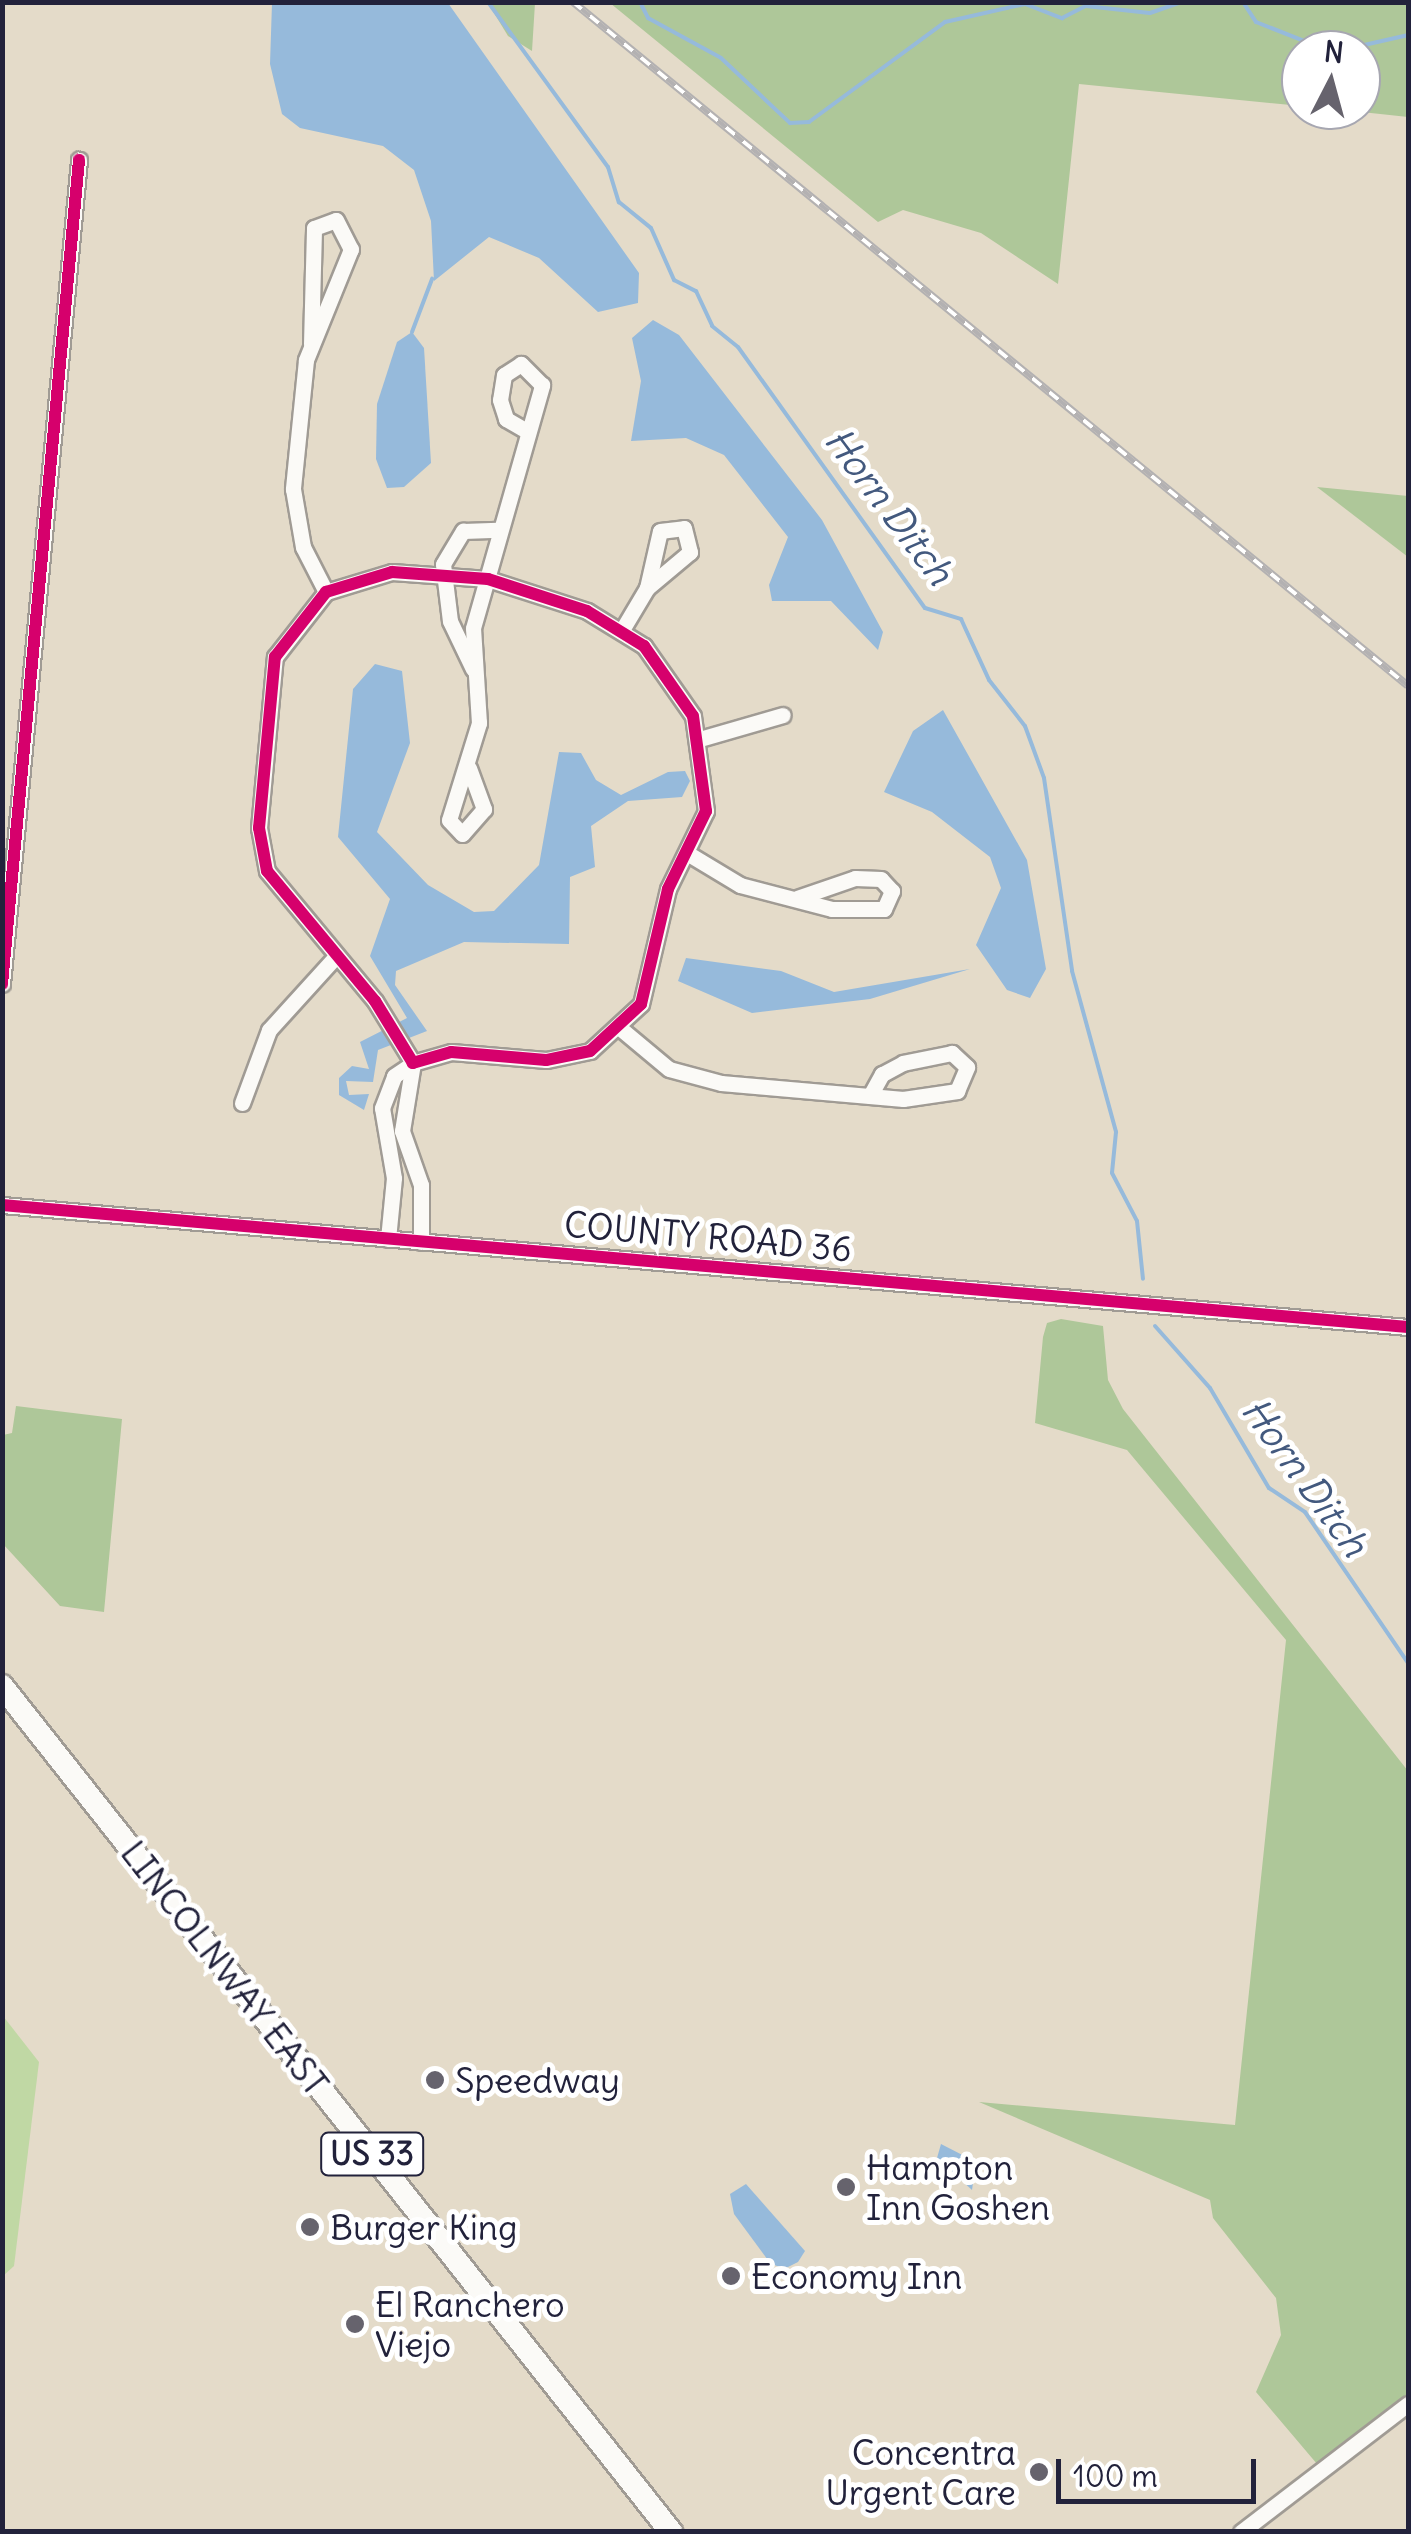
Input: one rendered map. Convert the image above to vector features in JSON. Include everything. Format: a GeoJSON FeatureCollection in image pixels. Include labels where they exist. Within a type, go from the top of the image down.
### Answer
{"type":"FeatureCollection","features":[{"type":"Feature","properties":{"kind":"highway","name":"LINCOLNWAY EAST"},"geometry":{"type":"LineString","coordinates":[[2,1686],[671,2532]]}},
{"type":"Feature","properties":{"kind":"street"},"geometry":{"type":"LineString","coordinates":[[2,984],[79,160]]}},
{"type":"Feature","properties":{"kind":"street"},"geometry":{"type":"LineString","coordinates":[[311,344],[351,250],[336,220],[314,228],[311,344],[293,505],[326,592]]}},
{"type":"Feature","properties":{"kind":"street"},"geometry":{"type":"LineString","coordinates":[[469,768],[481,704],[473,628],[525,430]]}},
{"type":"Feature","properties":{"kind":"street"},"geometry":{"type":"LineString","coordinates":[[475,672],[454,633],[442,573],[455,536],[498,530]]}},
{"type":"Feature","properties":{"kind":"street"},"geometry":{"type":"LineString","coordinates":[[388,1239],[394,1178],[382,1108],[394,1076],[413,1064],[451,1052],[560,1059],[621,1030],[648,989],[663,906],[707,799],[700,738],[679,688],[622,630],[488,579],[442,573],[370,574],[326,592],[276,658],[258,828],[274,886],[336,956],[413,1064],[402,1131],[421,1184],[421,1242]]}},
{"type":"Feature","properties":{"kind":"street"},"geometry":{"type":"LineString","coordinates":[[622,630],[647,588]]}},
{"type":"Feature","properties":{"kind":"street"},"geometry":{"type":"LineString","coordinates":[[700,738],[783,715]]}},
{"type":"Feature","properties":{"kind":"street"},"geometry":{"type":"LineString","coordinates":[[687,853],[740,886],[864,914],[884,909],[892,891],[882,879],[855,878],[798,898]]}},
{"type":"Feature","properties":{"kind":"street"},"geometry":{"type":"LineString","coordinates":[[242,1103],[269,1030],[336,956]]}},
{"type":"Feature","properties":{"kind":"street"},"geometry":{"type":"LineString","coordinates":[[621,1030],[687,1076],[870,1096],[957,1091],[968,1067],[952,1053],[903,1063],[882,1074],[870,1096]]}},
{"type":"Feature","properties":{"kind":"street","name":"COUNTY ROAD 36"},"geometry":{"type":"LineString","coordinates":[[2,1205],[1408,1328]]}},
{"type":"Feature","properties":{"kind":"street"},"geometry":{"type":"LineString","coordinates":[[1240,2532],[1408,2404]]}},
{"type":"Feature","properties":{"kind":"green space"},"geometry":{"type":"Polygon","coordinates":[[[488,3],[535,3],[532,51],[508,36],[488,3]]]}},
{"type":"Feature","properties":{"kind":"green space"},"geometry":{"type":"Polygon","coordinates":[[[610,3],[1408,3],[1408,117],[1381,114],[1381,30],[1281,30],[1281,104],[1079,84],[1058,284],[981,233],[903,210],[878,222],[610,3]]]}},
{"type":"Feature","properties":{"kind":"green space"},"geometry":{"type":"Polygon","coordinates":[[[1317,487],[1408,496],[1408,557],[1317,487]]]}},
{"type":"Feature","properties":{"kind":"green space"},"geometry":{"type":"Polygon","coordinates":[[[1061,1319],[1103,1326],[1108,1380],[1123,1409],[1408,1771],[1408,2404],[1323,2471],[1256,2392],[1281,2335],[1276,2298],[1213,2218],[1210,2200],[979,2102],[1235,2125],[1286,1640],[1127,1450],[1035,1423],[1043,1337],[1047,1323],[1061,1319]]]}},
{"type":"Feature","properties":{"kind":"green space"},"geometry":{"type":"Polygon","coordinates":[[[16,1406],[122,1419],[104,1612],[60,1606],[3,1544],[3,1435],[12,1433],[16,1406]]]}},
{"type":"Feature","properties":{"kind":"green space"},"geometry":{"type":"Polygon","coordinates":[[[3,2016],[39,2062],[14,2266],[3,2276],[3,2016]]]}},
{"type":"Feature","properties":{"kind":"water"},"geometry":{"type":"Polygon","coordinates":[[[272,3],[448,3],[639,273],[638,303],[598,312],[539,258],[489,237],[434,281],[431,221],[414,170],[383,146],[300,128],[282,114],[270,64],[272,3]]]}},
{"type":"Feature","properties":{"kind":"water"},"geometry":{"type":"Polygon","coordinates":[[[653,320],[679,335],[822,520],[883,632],[878,650],[831,601],[772,601],[769,585],[788,537],[724,455],[686,438],[631,441],[641,381],[632,338],[653,320]]]}},
{"type":"Feature","properties":{"kind":"water"},"geometry":{"type":"Polygon","coordinates":[[[412,332],[424,348],[431,463],[404,487],[387,488],[376,459],[377,404],[397,342],[412,332]]]}},
{"type":"Feature","properties":{"kind":"water"},"geometry":{"type":"Polygon","coordinates":[[[375,664],[402,671],[410,743],[377,832],[428,885],[474,912],[494,911],[539,865],[559,752],[581,753],[596,780],[621,795],[668,772],[685,771],[690,781],[682,797],[628,801],[591,826],[595,867],[570,877],[569,944],[464,942],[396,971],[395,985],[427,1031],[378,1050],[373,1082],[346,1081],[349,1095],[369,1094],[364,1110],[339,1095],[339,1078],[352,1066],[369,1069],[360,1042],[407,1018],[370,956],[390,899],[338,837],[353,689],[375,664]]]}},
{"type":"Feature","properties":{"kind":"water"},"geometry":{"type":"Polygon","coordinates":[[[943,710],[1027,860],[1046,969],[1030,998],[1007,990],[976,945],[1001,888],[990,857],[932,812],[884,792],[913,731],[943,710]]]}},
{"type":"Feature","properties":{"kind":"water"},"geometry":{"type":"Polygon","coordinates":[[[686,958],[781,971],[834,992],[970,969],[870,999],[752,1013],[678,981],[686,958]]]}},
{"type":"Feature","properties":{"kind":"water"},"geometry":{"type":"Polygon","coordinates":[[[941,2144],[976,2162],[972,2190],[937,2158],[941,2144]]]}},
{"type":"Feature","properties":{"kind":"water"},"geometry":{"type":"Polygon","coordinates":[[[746,2184],[805,2251],[798,2262],[784,2269],[770,2263],[734,2214],[730,2194],[746,2184]]]}},
{"type":"Feature","properties":{"kind":"waterway","name":"Horn Ditch"},"geometry":{"type":"LineString","coordinates":[[488,2],[608,167],[619,202],[651,228],[674,280],[696,291],[712,326],[738,347],[925,608],[961,619],[989,680],[1025,726],[1044,778],[1072,971],[1116,1132],[1112,1173],[1137,1221],[1143,1279]]}},
{"type":"Feature","properties":{"kind":"waterway"},"geometry":{"type":"LineString","coordinates":[[640,2],[648,18],[721,58],[790,123],[809,122],[945,22],[1025,4],[1062,18],[1086,6],[1150,13],[1182,2]]}},
{"type":"Feature","properties":{"kind":"waterway"},"geometry":{"type":"LineString","coordinates":[[1243,2],[1256,22],[1281,32]]}},
{"type":"Feature","properties":{"kind":"waterway"},"geometry":{"type":"LineString","coordinates":[[1381,41],[1408,35]]}},
{"type":"Feature","properties":{"kind":"waterway"},"geometry":{"type":"LineString","coordinates":[[412,332],[432,279]]}},
{"type":"Feature","properties":{"kind":"waterway","name":"Horn Ditch"},"geometry":{"type":"LineString","coordinates":[[1155,1326],[1210,1388],[1269,1488],[1305,1512],[1408,1663]]}},
{"type":"Feature","properties":{"kind":"railway"},"geometry":{"type":"LineString","coordinates":[[573,2],[1408,686]]}},
{"type":"Feature","properties":{"kind":"cycle path"},"geometry":{"type":"LineString","coordinates":[[2,984],[79,160]]}},
{"type":"Feature","properties":{"kind":"cycle path"},"geometry":{"type":"LineString","coordinates":[[392,572],[488,579],[587,611],[644,646],[693,716],[706,811],[668,889],[641,1004],[590,1051],[546,1060],[451,1052],[413,1063],[375,1001],[267,871],[259,828],[275,657],[326,592],[392,572]]}},
{"type":"Feature","properties":{"kind":"cycle path"},"geometry":{"type":"LineString","coordinates":[[2,1205],[1408,1327]]}},
{"type":"Feature","properties":{"kind":"place","name":"Speedway"},"geometry":{"type":"Point","coordinates":[435,2080]}},
{"type":"Feature","properties":{"kind":"place","name":"Hampton Inn Goshen"},"geometry":{"type":"Point","coordinates":[846,2187]}},
{"type":"Feature","properties":{"kind":"place","name":"Burger King"},"geometry":{"type":"Point","coordinates":[310,2227]}},
{"type":"Feature","properties":{"kind":"place","name":"Economy Inn"},"geometry":{"type":"Point","coordinates":[731,2276]}},
{"type":"Feature","properties":{"kind":"place","name":"El Ranchero Viejo"},"geometry":{"type":"Point","coordinates":[355,2324]}},
{"type":"Feature","properties":{"kind":"place","name":"Concentra Urgent Care"},"geometry":{"type":"Point","coordinates":[1039,2472]}}]}
